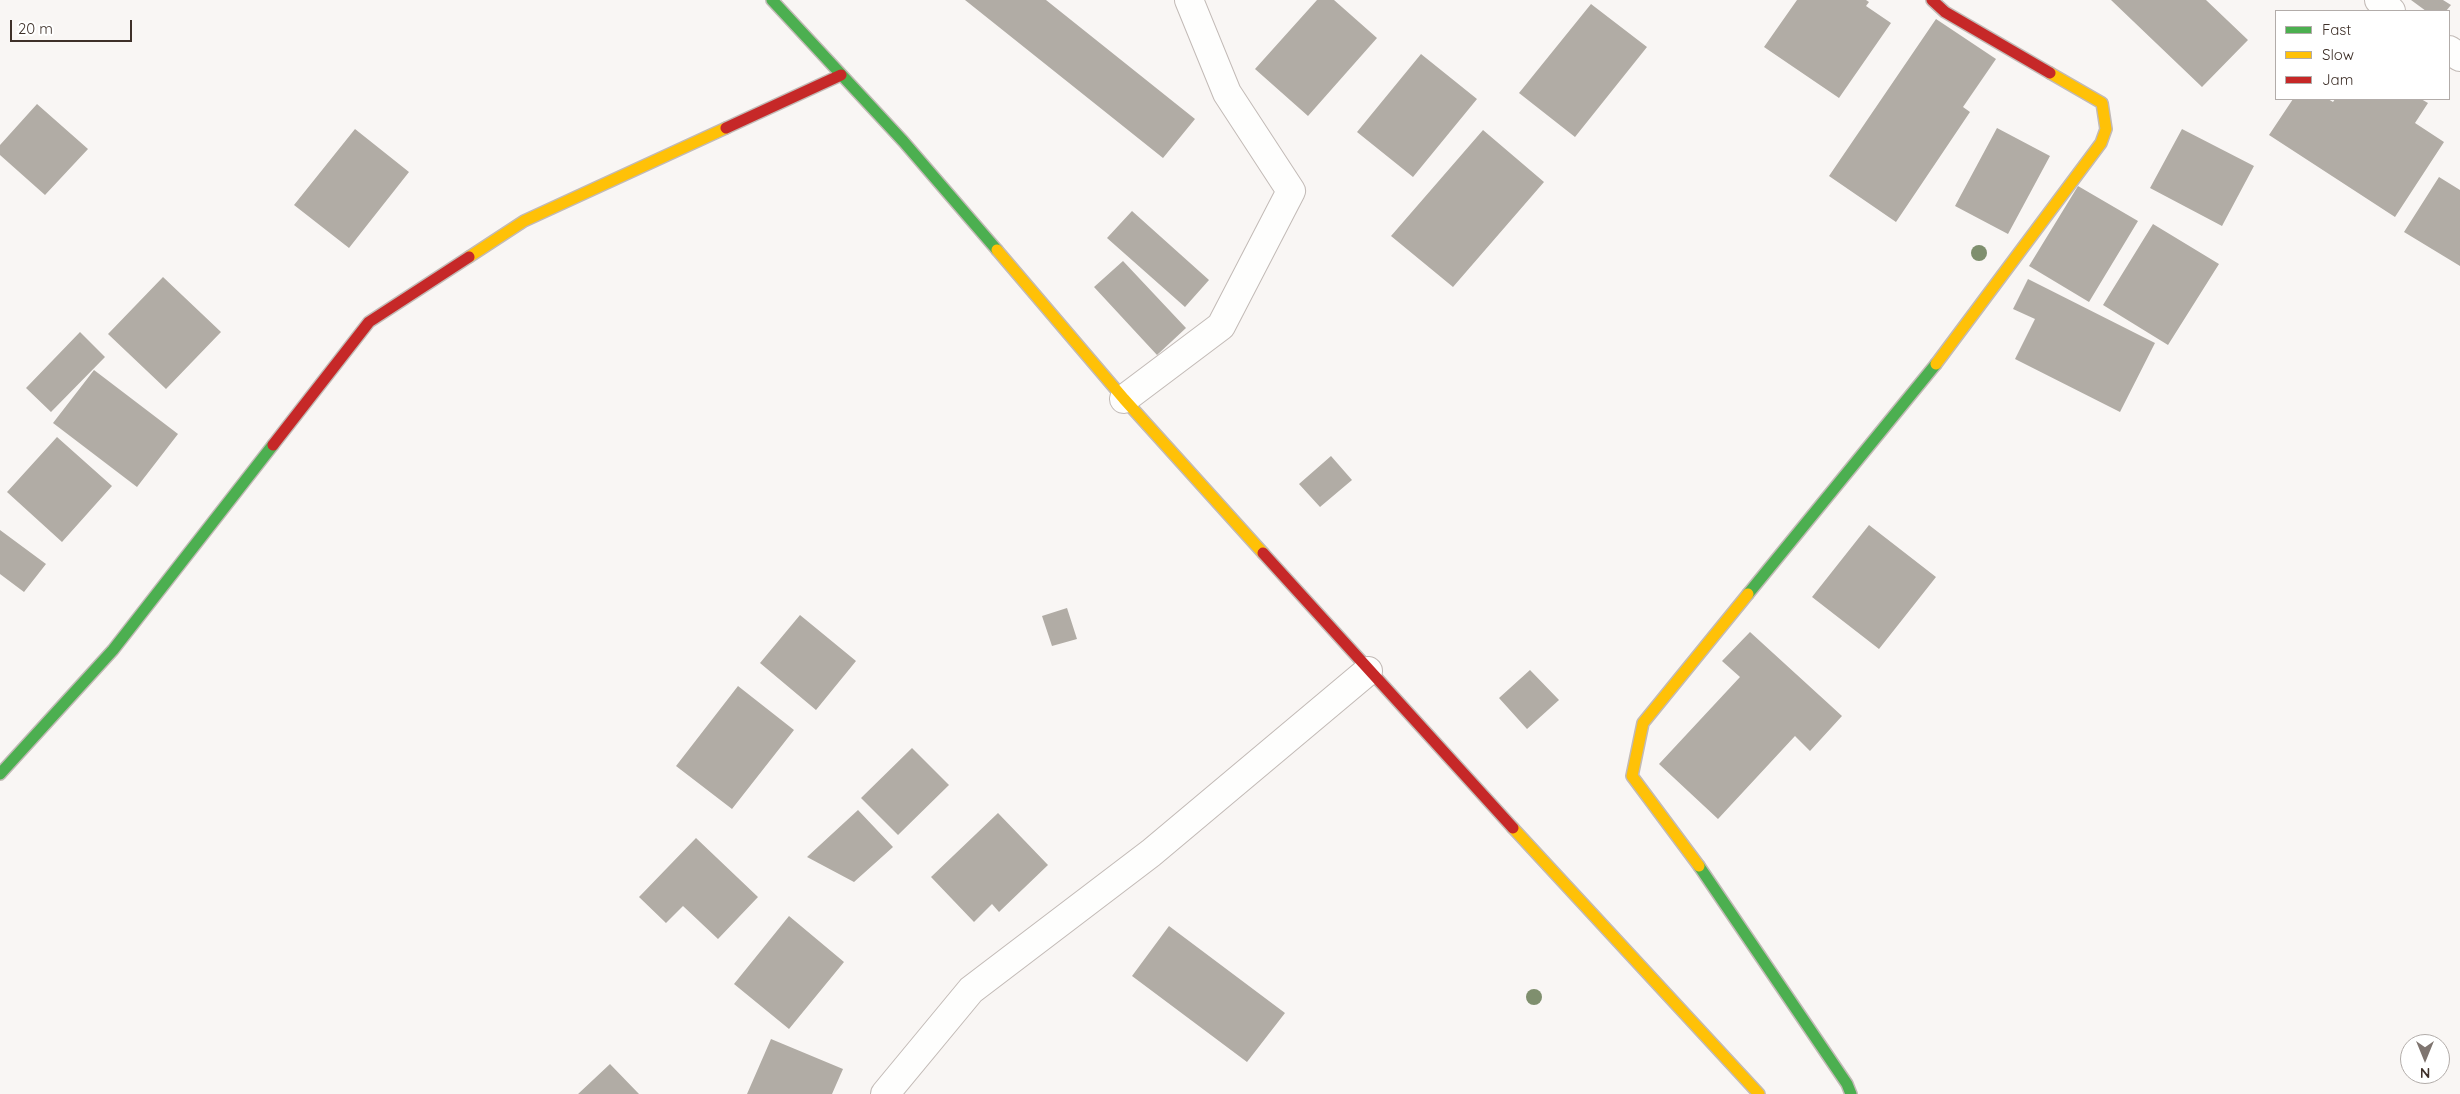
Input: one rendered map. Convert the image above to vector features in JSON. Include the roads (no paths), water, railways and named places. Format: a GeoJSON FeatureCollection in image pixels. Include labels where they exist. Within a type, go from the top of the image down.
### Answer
{"type":"FeatureCollection","features":[{"type":"Feature","properties":{"kind":"street"},"geometry":{"type":"LineString","coordinates":[[772,0],[904,141],[1124,399],[1368,670],[1759,1094]]}},
{"type":"Feature","properties":{"kind":"street"},"geometry":{"type":"LineString","coordinates":[[1124,399],[1221,326],[1291,191],[1227,93],[1189,0]]}},
{"type":"Feature","properties":{"kind":"street"},"geometry":{"type":"LineString","coordinates":[[2379,0],[2390,10]]}},
{"type":"Feature","properties":{"kind":"street"},"geometry":{"type":"LineString","coordinates":[[1851,1094],[1847,1084],[1694,859],[1632,776],[1643,723],[1951,346],[2102,144],[2106,128],[2102,103],[1944,4]]}},
{"type":"Feature","properties":{"kind":"street"},"geometry":{"type":"LineString","coordinates":[[0,774],[113,650],[370,322],[524,221],[841,75]]}},
{"type":"Feature","properties":{"kind":"street"},"geometry":{"type":"LineString","coordinates":[[885,1094],[971,990],[1151,853],[1368,670]]}}]}
